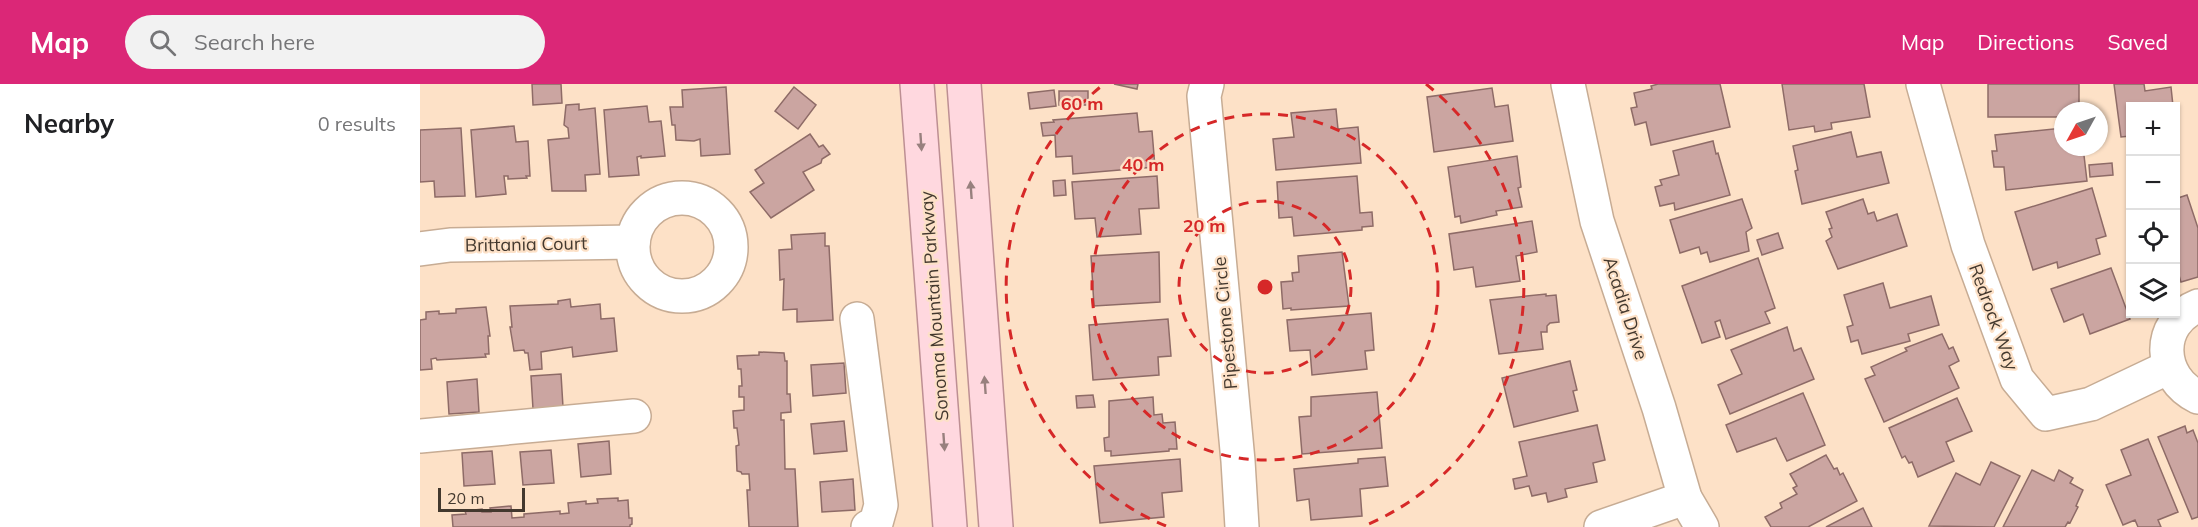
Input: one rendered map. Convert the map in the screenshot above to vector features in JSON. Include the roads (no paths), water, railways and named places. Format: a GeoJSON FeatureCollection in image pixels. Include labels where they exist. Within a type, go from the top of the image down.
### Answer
{"type":"FeatureCollection","features":[{"type":"Feature","properties":{"kind":"main road","name":"Sonoma Mountain Parkway"},"geometry":{"type":"LineString","coordinates":[[917,84],[950,527]]}},
{"type":"Feature","properties":{"kind":"main road"},"geometry":{"type":"LineString","coordinates":[[964,84],[996,527]]}},
{"type":"Feature","properties":{"kind":"street","name":"Pipestone Circle"},"geometry":{"type":"LineString","coordinates":[[1207,84],[1204,96],[1238,461],[1242,527]]}},
{"type":"Feature","properties":{"kind":"street","name":"Acadia Drive"},"geometry":{"type":"LineString","coordinates":[[1568,84],[1597,221],[1659,408],[1685,498],[1702,527]]}},
{"type":"Feature","properties":{"kind":"street","name":"Redrock Way"},"geometry":{"type":"LineString","coordinates":[[1923,84],[1968,245],[2017,379],[2046,414],[2091,404],[2169,367]]}},
{"type":"Feature","properties":{"kind":"street","name":"Brittania Court"},"geometry":{"type":"LineString","coordinates":[[420,249],[450,245],[633,243]]}},
{"type":"Feature","properties":{"kind":"street"},"geometry":{"type":"LineString","coordinates":[[2198,306],[2190,309],[2178,320],[2169,334],[2166,351],[2169,367],[2176,381],[2188,392],[2198,397]]}},
{"type":"Feature","properties":{"kind":"street"},"geometry":{"type":"LineString","coordinates":[[857,319],[880,505],[876,523],[868,527]]}},
{"type":"Feature","properties":{"kind":"street"},"geometry":{"type":"LineString","coordinates":[[420,436],[634,416]]}},
{"type":"Feature","properties":{"kind":"street"},"geometry":{"type":"LineString","coordinates":[[1601,527],[1685,498]]}}]}
